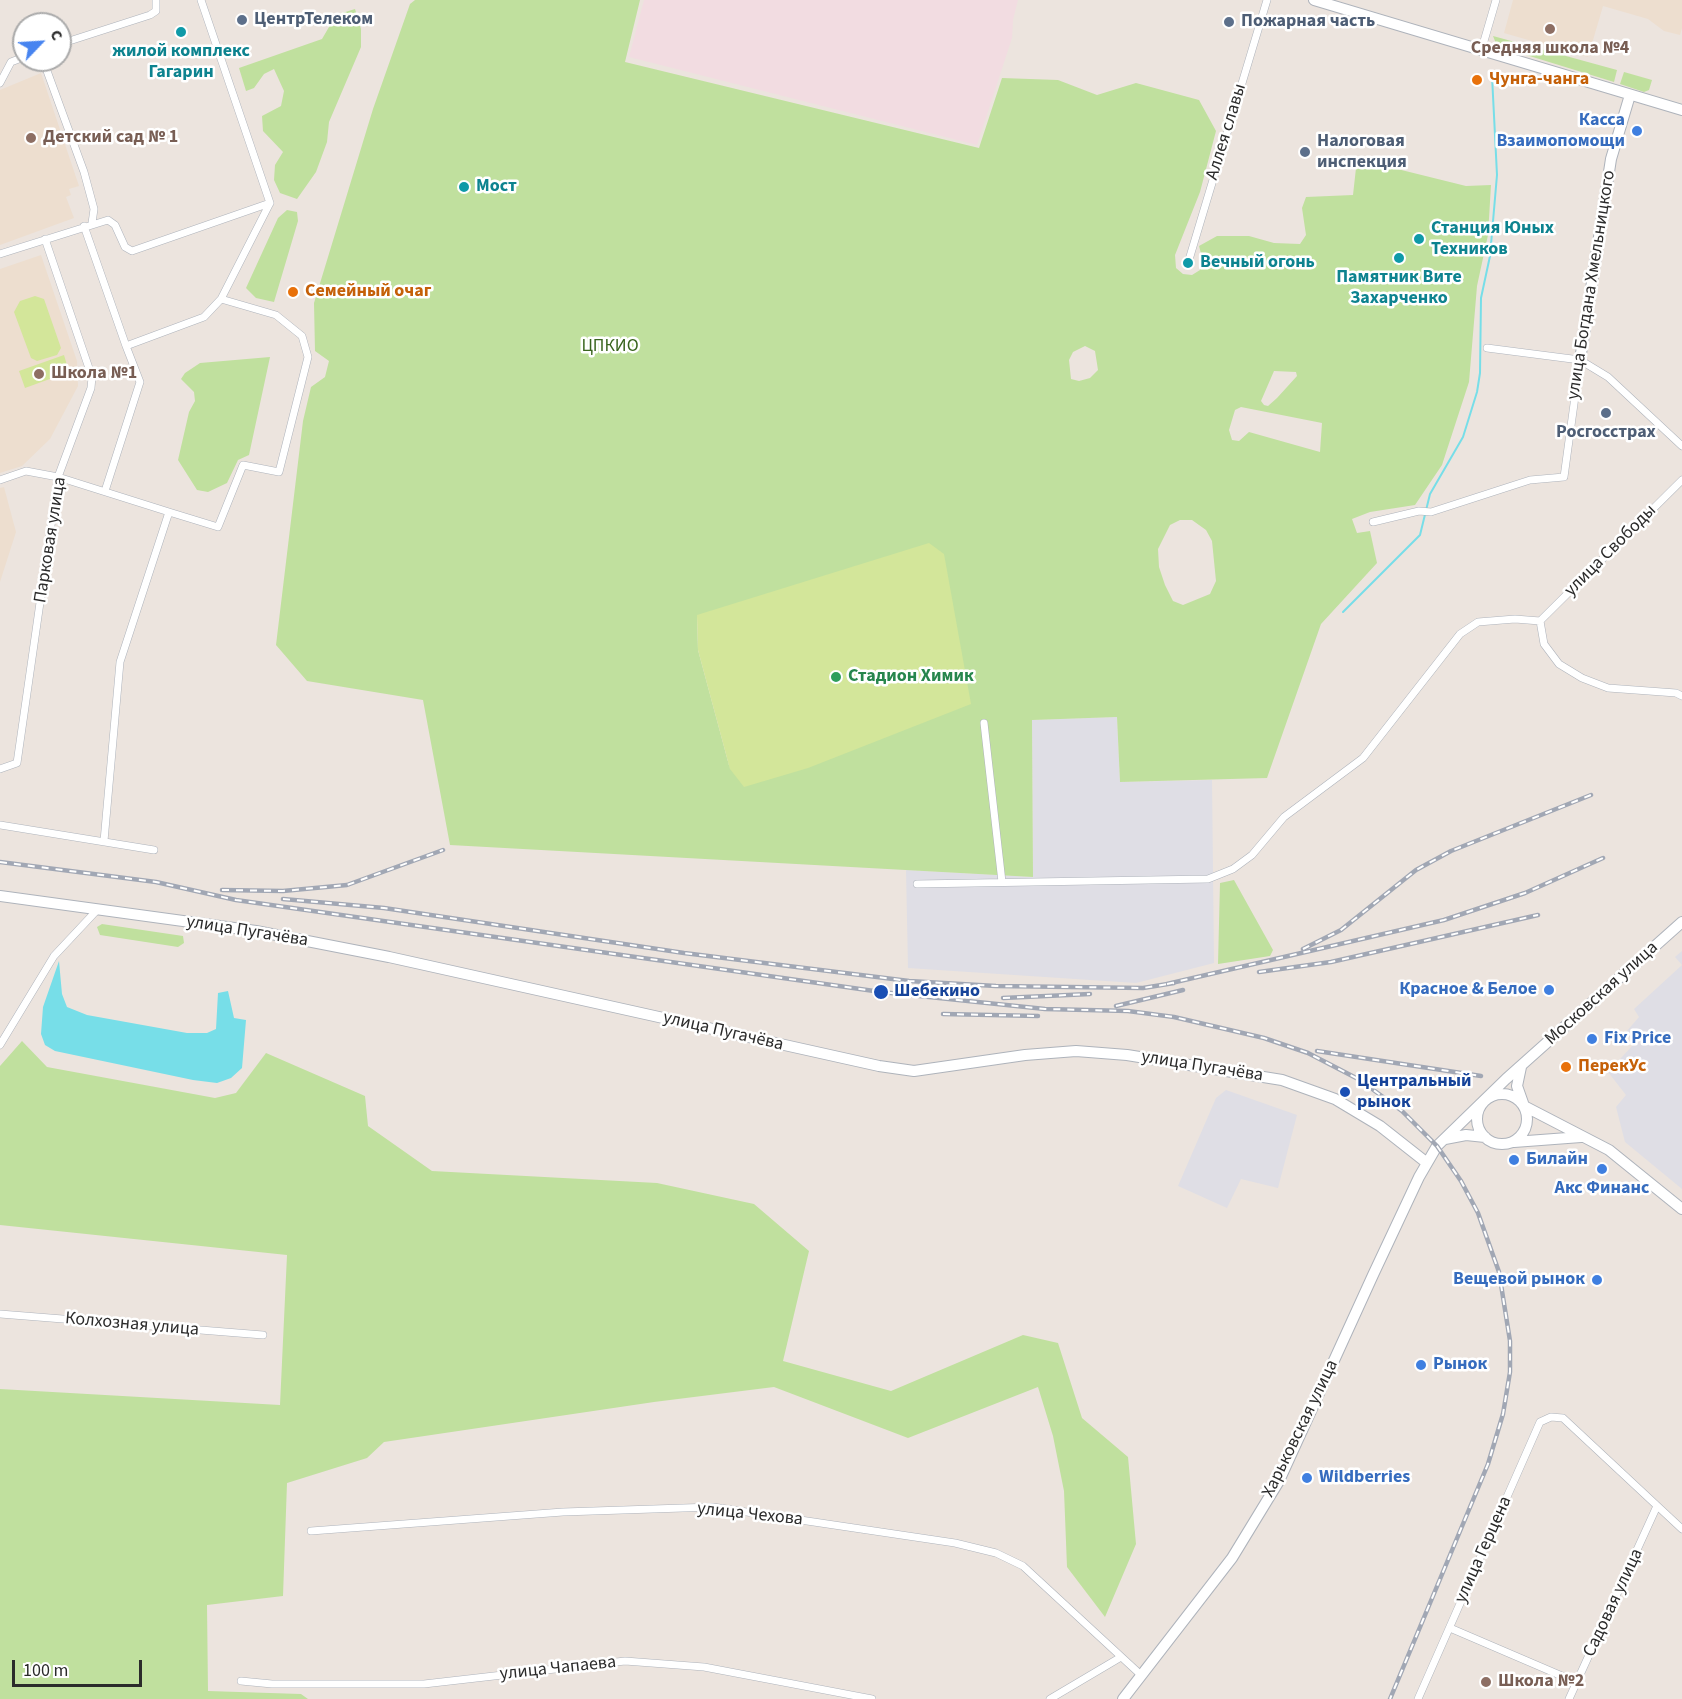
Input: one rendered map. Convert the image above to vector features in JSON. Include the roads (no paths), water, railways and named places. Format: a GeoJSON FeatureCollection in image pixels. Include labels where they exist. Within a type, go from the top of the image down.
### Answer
{"type":"FeatureCollection","features":[{"type":"Feature","properties":{"kind":"street"},"geometry":{"type":"LineString","coordinates":[[72,40],[150,15],[156,12],[156,0]]}},
{"type":"Feature","properties":{"kind":"street"},"geometry":{"type":"LineString","coordinates":[[126,346],[204,317],[221,299],[270,203],[201,0]]}},
{"type":"Feature","properties":{"kind":"street","name":"Аллея славы"},"geometry":{"type":"LineString","coordinates":[[1188,263],[1267,0]]}},
{"type":"Feature","properties":{"kind":"street"},"geometry":{"type":"LineString","coordinates":[[1314,0],[1482,48],[1682,110]]}},
{"type":"Feature","properties":{"kind":"street"},"geometry":{"type":"LineString","coordinates":[[1482,48],[1497,0]]}},
{"type":"Feature","properties":{"kind":"street"},"geometry":{"type":"LineString","coordinates":[[0,83],[12,62]]}},
{"type":"Feature","properties":{"kind":"street"},"geometry":{"type":"LineString","coordinates":[[47,72],[84,172],[94,208],[92,223]]}},
{"type":"Feature","properties":{"kind":"street","name":"улица Богдана Хмельницкого"},"geometry":{"type":"LineString","coordinates":[[1373,522],[1419,511],[1431,512],[1530,480],[1563,477],[1611,159],[1630,95]]}},
{"type":"Feature","properties":{"kind":"street"},"geometry":{"type":"LineString","coordinates":[[0,254],[92,223],[108,220],[115,225],[125,247],[132,251],[270,203]]}},
{"type":"Feature","properties":{"kind":"street"},"geometry":{"type":"LineString","coordinates":[[84,226],[140,381],[105,491]]}},
{"type":"Feature","properties":{"kind":"street","name":"Парковая улица"},"geometry":{"type":"LineString","coordinates":[[0,769],[17,763],[58,477],[91,388],[92,378],[45,239]]}},
{"type":"Feature","properties":{"kind":"street"},"geometry":{"type":"LineString","coordinates":[[0,480],[26,471],[58,477],[218,527],[243,465],[279,472],[308,357],[302,336],[276,315],[221,299]]}},
{"type":"Feature","properties":{"kind":"street"},"geometry":{"type":"LineString","coordinates":[[1487,348],[1580,360],[1608,377],[1682,446]]}},
{"type":"Feature","properties":{"kind":"street","name":"улица Свободы"},"geometry":{"type":"LineString","coordinates":[[1540,621],[1682,480]]}},
{"type":"Feature","properties":{"kind":"street"},"geometry":{"type":"LineString","coordinates":[[104,841],[120,662],[169,512]]}},
{"type":"Feature","properties":{"kind":"street"},"geometry":{"type":"LineString","coordinates":[[917,884],[1208,879],[1233,869],[1252,855],[1284,817],[1363,758],[1460,634],[1478,622],[1515,619],[1540,621],[1544,644],[1559,664],[1582,678],[1608,688],[1676,693],[1682,696]]}},
{"type":"Feature","properties":{"kind":"street"},"geometry":{"type":"LineString","coordinates":[[984,723],[1002,882]]}},
{"type":"Feature","properties":{"kind":"street"},"geometry":{"type":"LineString","coordinates":[[0,825],[154,850]]}},
{"type":"Feature","properties":{"kind":"street","name":"улица Пугачёва"},"geometry":{"type":"LineString","coordinates":[[0,896],[256,931],[388,957],[879,1066],[914,1071],[1025,1055],[1076,1051],[1127,1055],[1282,1080],[1335,1099],[1380,1126],[1427,1163]]}},
{"type":"Feature","properties":{"kind":"street"},"geometry":{"type":"LineString","coordinates":[[0,1045],[54,956],[98,909]]}},
{"type":"Feature","properties":{"kind":"street","name":"Московская улица"},"geometry":{"type":"LineString","coordinates":[[1484,1101],[1682,922]]}},
{"type":"Feature","properties":{"kind":"street"},"geometry":{"type":"LineString","coordinates":[[1514,1142],[1527,1126],[1524,1105],[1517,1086],[1521,1066]]}},
{"type":"Feature","properties":{"kind":"street"},"geometry":{"type":"LineString","coordinates":[[1485,1137],[1477,1119],[1484,1101],[1495,1094],[1507,1094],[1609,1150],[1682,1209]]}},
{"type":"Feature","properties":{"kind":"street","name":"Харьковская улица"},"geometry":{"type":"LineString","coordinates":[[1122,1699],[1232,1558],[1279,1481],[1427,1163],[1445,1139],[1484,1101]]}},
{"type":"Feature","properties":{"kind":"street"},"geometry":{"type":"LineString","coordinates":[[1445,1139],[1466,1135],[1485,1137],[1498,1144],[1584,1137]]}},
{"type":"Feature","properties":{"kind":"street","name":"Колхозная улица"},"geometry":{"type":"LineString","coordinates":[[0,1314],[263,1335]]}},
{"type":"Feature","properties":{"kind":"street","name":"улица Герцена"},"geometry":{"type":"LineString","coordinates":[[1418,1699],[1540,1422],[1551,1417],[1563,1418],[1657,1506]]}},
{"type":"Feature","properties":{"kind":"street"},"geometry":{"type":"LineString","coordinates":[[1657,1506],[1682,1529]]}},
{"type":"Feature","properties":{"kind":"street","name":"Садовая улица"},"geometry":{"type":"LineString","coordinates":[[1569,1699],[1657,1506]]}},
{"type":"Feature","properties":{"kind":"street","name":"улица Чехова"},"geometry":{"type":"LineString","coordinates":[[311,1531],[563,1512],[713,1507],[943,1541],[996,1553],[1023,1566],[1141,1676]]}},
{"type":"Feature","properties":{"kind":"street"},"geometry":{"type":"LineString","coordinates":[[1450,1628],[1576,1682]]}},
{"type":"Feature","properties":{"kind":"street"},"geometry":{"type":"LineString","coordinates":[[1050,1699],[1121,1657]]}},
{"type":"Feature","properties":{"kind":"street","name":"улица Чапаева"},"geometry":{"type":"LineString","coordinates":[[241,1681],[272,1684],[424,1684],[625,1661],[704,1667],[872,1699]]}},
{"type":"Feature","properties":{"kind":"water"},"geometry":{"type":"Polygon","coordinates":[[[59,961],[62,994],[67,1007],[87,1015],[187,1033],[207,1033],[216,1029],[218,993],[228,991],[234,1018],[246,1020],[242,1068],[231,1078],[217,1083],[55,1051],[45,1045],[41,1034],[43,1007],[59,961]]]}},
{"type":"Feature","properties":{"kind":"waterway"},"geometry":{"type":"LineString","coordinates":[[1343,612],[1420,535],[1430,494],[1463,437],[1477,392],[1480,373],[1481,298],[1490,256],[1497,175],[1492,76]]}},
{"type":"Feature","properties":{"kind":"railway"},"geometry":{"type":"LineString","coordinates":[[1303,949],[1341,930],[1416,870],[1451,851],[1591,795]]}},
{"type":"Feature","properties":{"kind":"railway"},"geometry":{"type":"LineString","coordinates":[[222,890],[283,891],[347,885],[443,850]]}},
{"type":"Feature","properties":{"kind":"railway"},"geometry":{"type":"LineString","coordinates":[[1167,984],[1444,920],[1525,893],[1603,858]]}},
{"type":"Feature","properties":{"kind":"railway"},"geometry":{"type":"LineString","coordinates":[[0,862],[156,882],[236,900],[881,992],[1045,1009],[1128,1011],[1174,1017],[1264,1038],[1308,1053],[1360,1080],[1402,1111],[1437,1146],[1461,1181],[1478,1213],[1499,1272],[1510,1341],[1510,1372],[1503,1414],[1488,1464],[1390,1699]]}},
{"type":"Feature","properties":{"kind":"railway"},"geometry":{"type":"LineString","coordinates":[[283,899],[384,908],[684,953],[909,981],[996,986],[1143,988],[1174,983]]}},
{"type":"Feature","properties":{"kind":"railway"},"geometry":{"type":"LineString","coordinates":[[1259,972],[1331,962],[1538,915]]}},
{"type":"Feature","properties":{"kind":"railway"},"geometry":{"type":"LineString","coordinates":[[1116,1006],[1183,990]]}},
{"type":"Feature","properties":{"kind":"railway"},"geometry":{"type":"LineString","coordinates":[[1003,998],[1090,994]]}},
{"type":"Feature","properties":{"kind":"railway"},"geometry":{"type":"LineString","coordinates":[[943,1014],[1038,1016]]}},
{"type":"Feature","properties":{"kind":"railway"},"geometry":{"type":"LineString","coordinates":[[1317,1051],[1481,1076]]}},
{"type":"Feature","properties":{"kind":"place","name":"ЦентрТелеком"},"geometry":{"type":"Point","coordinates":[242,20]}},
{"type":"Feature","properties":{"kind":"place","name":"Пожарная часть"},"geometry":{"type":"Point","coordinates":[1229,22]}},
{"type":"Feature","properties":{"kind":"place","name":"Средняя школа №4"},"geometry":{"type":"Point","coordinates":[1550,29]}},
{"type":"Feature","properties":{"kind":"place","name":"жилой комплекс Гагарин"},"geometry":{"type":"Point","coordinates":[181,32]}},
{"type":"Feature","properties":{"kind":"place","name":"Чунга-чанга"},"geometry":{"type":"Point","coordinates":[1477,80]}},
{"type":"Feature","properties":{"kind":"place","name":"Касса Взаимопомощи"},"geometry":{"type":"Point","coordinates":[1637,131]}},
{"type":"Feature","properties":{"kind":"place","name":"Детский сад № 1"},"geometry":{"type":"Point","coordinates":[31,138]}},
{"type":"Feature","properties":{"kind":"place","name":"Налоговая инспекция"},"geometry":{"type":"Point","coordinates":[1305,152]}},
{"type":"Feature","properties":{"kind":"place","name":"Мост"},"geometry":{"type":"Point","coordinates":[464,187]}},
{"type":"Feature","properties":{"kind":"place","name":"Станция Юных Техников"},"geometry":{"type":"Point","coordinates":[1419,239]}},
{"type":"Feature","properties":{"kind":"place","name":"Памятник Вите Захарченко"},"geometry":{"type":"Point","coordinates":[1399,258]}},
{"type":"Feature","properties":{"kind":"place","name":"Вечный огонь"},"geometry":{"type":"Point","coordinates":[1188,263]}},
{"type":"Feature","properties":{"kind":"place","name":"Семейный очаг"},"geometry":{"type":"Point","coordinates":[293,292]}},
{"type":"Feature","properties":{"kind":"place","name":"Школа №1"},"geometry":{"type":"Point","coordinates":[39,374]}},
{"type":"Feature","properties":{"kind":"place","name":"Росгосстрах"},"geometry":{"type":"Point","coordinates":[1606,413]}},
{"type":"Feature","properties":{"kind":"place","name":"Стадион Химик"},"geometry":{"type":"Point","coordinates":[836,677]}},
{"type":"Feature","properties":{"kind":"place","name":"Красное & Белое"},"geometry":{"type":"Point","coordinates":[1549,990]}},
{"type":"Feature","properties":{"kind":"place","name":"Шебекино"},"geometry":{"type":"Point","coordinates":[881,992]}},
{"type":"Feature","properties":{"kind":"place","name":"Fix Price"},"geometry":{"type":"Point","coordinates":[1592,1039]}},
{"type":"Feature","properties":{"kind":"place","name":"ПерекУс"},"geometry":{"type":"Point","coordinates":[1566,1067]}},
{"type":"Feature","properties":{"kind":"place","name":"Центральный рынок"},"geometry":{"type":"Point","coordinates":[1345,1092]}},
{"type":"Feature","properties":{"kind":"place","name":"Билайн"},"geometry":{"type":"Point","coordinates":[1514,1160]}},
{"type":"Feature","properties":{"kind":"place","name":"Акс Финанс"},"geometry":{"type":"Point","coordinates":[1602,1169]}},
{"type":"Feature","properties":{"kind":"place","name":"Вещевой рынок"},"geometry":{"type":"Point","coordinates":[1597,1280]}},
{"type":"Feature","properties":{"kind":"place","name":"Рынок"},"geometry":{"type":"Point","coordinates":[1421,1365]}},
{"type":"Feature","properties":{"kind":"place","name":"Wildberries"},"geometry":{"type":"Point","coordinates":[1307,1478]}},
{"type":"Feature","properties":{"kind":"place","name":"Школа №2"},"geometry":{"type":"Point","coordinates":[1486,1682]}},
{"type":"Feature","properties":{"kind":"park label","name":"ЦПКИО"},"geometry":{"type":"Point","coordinates":[610,347]}}]}
